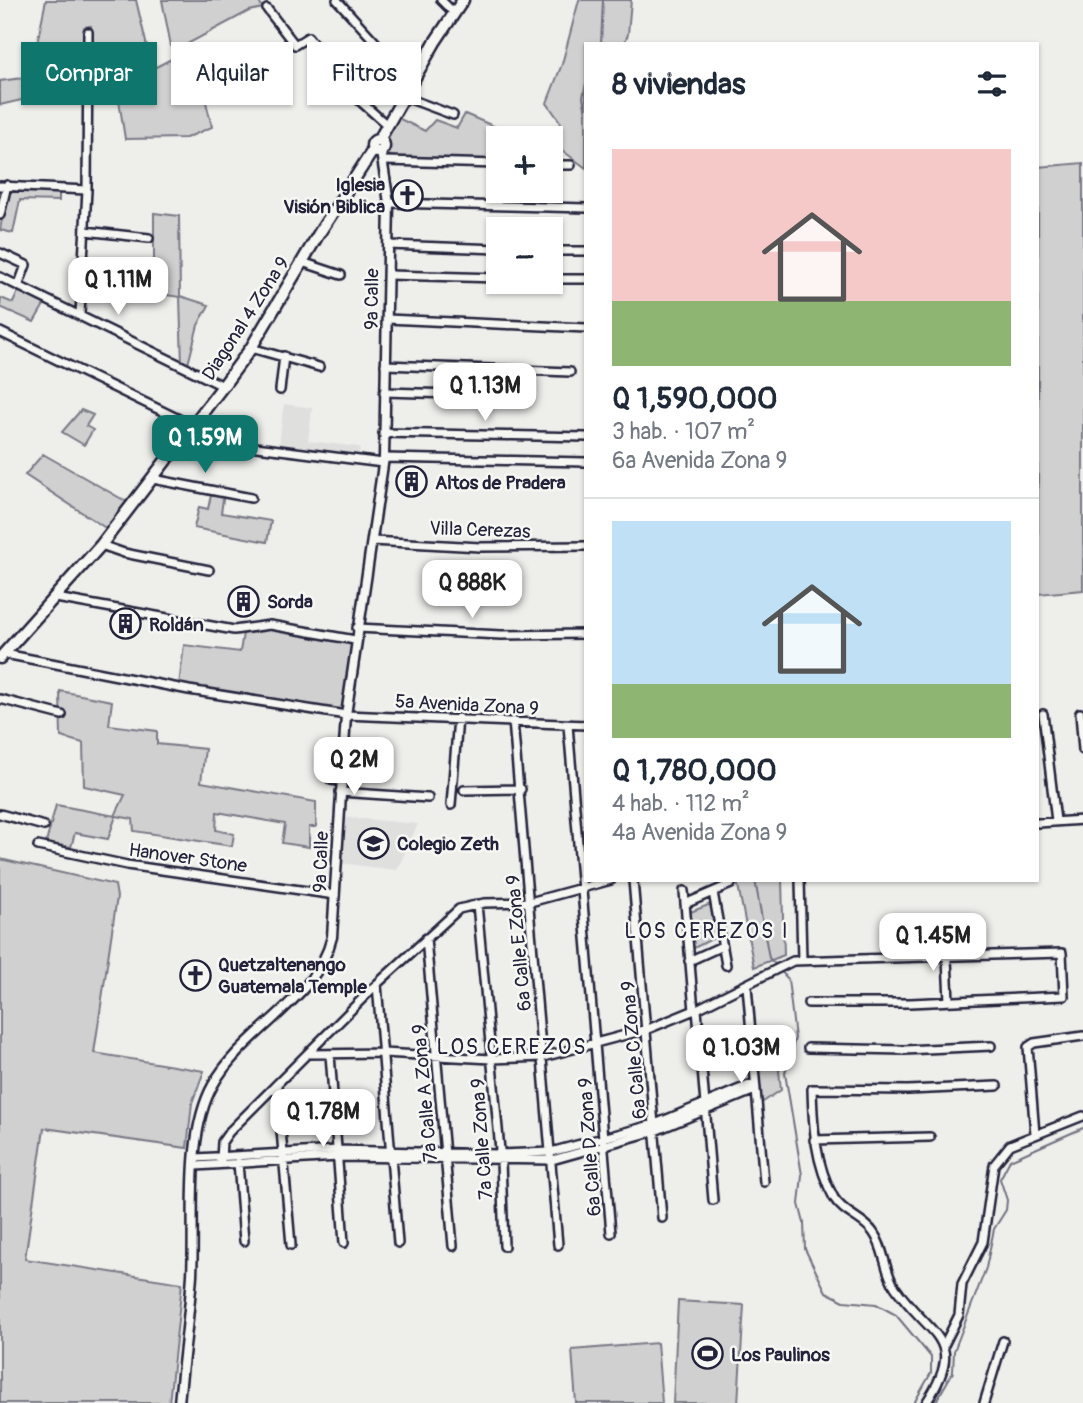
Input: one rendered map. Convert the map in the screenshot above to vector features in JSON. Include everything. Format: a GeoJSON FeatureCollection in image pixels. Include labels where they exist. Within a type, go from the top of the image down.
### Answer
{"type":"FeatureCollection","features":[{"type":"Feature","properties":{"kind":"main road"},"geometry":{"type":"LineString","coordinates":[[421,65],[463,0]]}},
{"type":"Feature","properties":{"kind":"main road"},"geometry":{"type":"LineString","coordinates":[[387,125],[397,105]]}},
{"type":"Feature","properties":{"kind":"main road","name":"Diagonal 4 Zona 9"},"geometry":{"type":"LineString","coordinates":[[2,656],[101,545],[251,348],[302,262],[380,154],[373,142],[379,140],[387,125]]}},
{"type":"Feature","properties":{"kind":"street"},"geometry":{"type":"LineString","coordinates":[[337,0],[375,42]]}},
{"type":"Feature","properties":{"kind":"street"},"geometry":{"type":"LineString","coordinates":[[441,0],[454,13]]}},
{"type":"Feature","properties":{"kind":"street"},"geometry":{"type":"LineString","coordinates":[[267,9],[295,46],[308,37],[352,94],[387,125]]}},
{"type":"Feature","properties":{"kind":"street"},"geometry":{"type":"LineString","coordinates":[[80,314],[87,190],[88,32]]}},
{"type":"Feature","properties":{"kind":"street"},"geometry":{"type":"LineString","coordinates":[[421,103],[453,115]]}},
{"type":"Feature","properties":{"kind":"street"},"geometry":{"type":"LineString","coordinates":[[380,154],[486,163]]}},
{"type":"Feature","properties":{"kind":"street","name":"9a Calle"},"geometry":{"type":"LineString","coordinates":[[179,1403],[192,1276],[196,1162],[201,1117],[214,1082],[326,960],[332,937],[346,715],[355,640],[384,460],[389,202],[380,154]]}},
{"type":"Feature","properties":{"kind":"street"},"geometry":{"type":"LineString","coordinates":[[563,165],[571,165]]}},
{"type":"Feature","properties":{"kind":"street"},"geometry":{"type":"LineString","coordinates":[[0,215],[3,185],[87,190]]}},
{"type":"Feature","properties":{"kind":"street"},"geometry":{"type":"LineString","coordinates":[[389,202],[584,208]]}},
{"type":"Feature","properties":{"kind":"street"},"geometry":{"type":"LineString","coordinates":[[85,231],[149,238]]}},
{"type":"Feature","properties":{"kind":"street"},"geometry":{"type":"LineString","coordinates":[[388,245],[486,249]]}},
{"type":"Feature","properties":{"kind":"street"},"geometry":{"type":"LineString","coordinates":[[563,251],[584,251]]}},
{"type":"Feature","properties":{"kind":"street"},"geometry":{"type":"LineString","coordinates":[[0,253],[26,265],[19,284]]}},
{"type":"Feature","properties":{"kind":"street"},"geometry":{"type":"LineString","coordinates":[[302,262],[341,275]]}},
{"type":"Feature","properties":{"kind":"street"},"geometry":{"type":"LineString","coordinates":[[388,275],[486,278]]}},
{"type":"Feature","properties":{"kind":"street"},"geometry":{"type":"LineString","coordinates":[[0,277],[223,386]]}},
{"type":"Feature","properties":{"kind":"street"},"geometry":{"type":"LineString","coordinates":[[563,279],[584,279]]}},
{"type":"Feature","properties":{"kind":"street"},"geometry":{"type":"LineString","coordinates":[[387,318],[584,328]]}},
{"type":"Feature","properties":{"kind":"street"},"geometry":{"type":"LineString","coordinates":[[0,332],[193,426]]}},
{"type":"Feature","properties":{"kind":"street"},"geometry":{"type":"LineString","coordinates":[[251,348],[319,367]]}},
{"type":"Feature","properties":{"kind":"street"},"geometry":{"type":"LineString","coordinates":[[280,390],[284,356]]}},
{"type":"Feature","properties":{"kind":"street"},"geometry":{"type":"LineString","coordinates":[[385,365],[570,372]]}},
{"type":"Feature","properties":{"kind":"street"},"geometry":{"type":"LineString","coordinates":[[384,392],[488,395]]}},
{"type":"Feature","properties":{"kind":"street"},"geometry":{"type":"LineString","coordinates":[[383,433],[584,437]]}},
{"type":"Feature","properties":{"kind":"street"},"geometry":{"type":"LineString","coordinates":[[184,438],[384,460],[584,462]]}},
{"type":"Feature","properties":{"kind":"street"},"geometry":{"type":"LineString","coordinates":[[153,479],[251,498]]}},
{"type":"Feature","properties":{"kind":"street","name":"Villa Cerezas"},"geometry":{"type":"LineString","coordinates":[[372,541],[480,547],[584,546]]}},
{"type":"Feature","properties":{"kind":"street"},"geometry":{"type":"LineString","coordinates":[[101,545],[124,553],[209,570]]}},
{"type":"Feature","properties":{"kind":"street"},"geometry":{"type":"LineString","coordinates":[[55,598],[234,630],[270,625],[355,640]]}},
{"type":"Feature","properties":{"kind":"street"},"geometry":{"type":"LineString","coordinates":[[358,628],[501,635],[584,634]]}},
{"type":"Feature","properties":{"kind":"street","name":"5a Avenida Zona 9"},"geometry":{"type":"LineString","coordinates":[[2,656],[346,715],[584,725]]}},
{"type":"Feature","properties":{"kind":"street"},"geometry":{"type":"LineString","coordinates":[[0,699],[62,715]]}},
{"type":"Feature","properties":{"kind":"street"},"geometry":{"type":"LineString","coordinates":[[1080,713],[1083,750]]}},
{"type":"Feature","properties":{"kind":"street"},"geometry":{"type":"LineString","coordinates":[[1043,715],[1056,821]]}},
{"type":"Feature","properties":{"kind":"street"},"geometry":{"type":"LineString","coordinates":[[451,805],[458,718]]}},
{"type":"Feature","properties":{"kind":"street","name":"6a Calle E Zona 9"},"geometry":{"type":"LineString","coordinates":[[513,721],[521,789],[558,1245]]}},
{"type":"Feature","properties":{"kind":"street","name":"6a Calle D Zona 9"},"geometry":{"type":"LineString","coordinates":[[568,724],[611,1233]]}},
{"type":"Feature","properties":{"kind":"street"},"geometry":{"type":"LineString","coordinates":[[331,780],[341,781]]}},
{"type":"Feature","properties":{"kind":"street"},"geometry":{"type":"LineString","coordinates":[[464,790],[521,789]]}},
{"type":"Feature","properties":{"kind":"street"},"geometry":{"type":"LineString","coordinates":[[340,793],[428,798]]}},
{"type":"Feature","properties":{"kind":"street"},"geometry":{"type":"LineString","coordinates":[[0,814],[44,826]]}},
{"type":"Feature","properties":{"kind":"street"},"geometry":{"type":"LineString","coordinates":[[1039,823],[1083,820]]}},
{"type":"Feature","properties":{"kind":"street","name":"Hanover Stone"},"geometry":{"type":"LineString","coordinates":[[38,846],[127,865],[335,895]]}},
{"type":"Feature","properties":{"kind":"street"},"geometry":{"type":"LineString","coordinates":[[221,1160],[225,1136],[377,984],[459,909],[477,905],[530,902],[605,882]]}},
{"type":"Feature","properties":{"kind":"street","name":"6a Calle C Zona 9"},"geometry":{"type":"LineString","coordinates":[[633,882],[648,1029],[662,1218]]}},
{"type":"Feature","properties":{"kind":"street"},"geometry":{"type":"LineString","coordinates":[[800,882],[802,960]]}},
{"type":"Feature","properties":{"kind":"street"},"geometry":{"type":"LineString","coordinates":[[685,904],[731,884]]}},
{"type":"Feature","properties":{"kind":"street"},"geometry":{"type":"LineString","coordinates":[[684,891],[689,961],[707,1108],[713,1200]]}},
{"type":"Feature","properties":{"kind":"street"},"geometry":{"type":"LineString","coordinates":[[713,892],[726,965]]}},
{"type":"Feature","properties":{"kind":"street","name":"7a Calle Zona 9"},"geometry":{"type":"LineString","coordinates":[[477,905],[499,1157],[503,1246]]}},
{"type":"Feature","properties":{"kind":"street","name":"7a Calle A Zona 9"},"geometry":{"type":"LineString","coordinates":[[426,938],[453,1246]]}},
{"type":"Feature","properties":{"kind":"street"},"geometry":{"type":"LineString","coordinates":[[689,961],[722,946]]}},
{"type":"Feature","properties":{"kind":"street"},"geometry":{"type":"LineString","coordinates":[[308,1054],[383,1053],[491,1059],[543,1056],[648,1029],[747,986],[793,961],[1062,953],[1064,996],[808,1003]]}},
{"type":"Feature","properties":{"kind":"street"},"geometry":{"type":"LineString","coordinates":[[947,958],[949,1001]]}},
{"type":"Feature","properties":{"kind":"street"},"geometry":{"type":"LineString","coordinates":[[377,984],[398,1243]]}},
{"type":"Feature","properties":{"kind":"street"},"geometry":{"type":"LineString","coordinates":[[747,986],[764,1182]]}},
{"type":"Feature","properties":{"kind":"street"},"geometry":{"type":"LineString","coordinates":[[1035,1134],[1030,1045],[1083,1036]]}},
{"type":"Feature","properties":{"kind":"street"},"geometry":{"type":"LineString","coordinates":[[808,1048],[904,1050],[991,1046]]}},
{"type":"Feature","properties":{"kind":"street"},"geometry":{"type":"LineString","coordinates":[[330,1054],[344,1243]]}},
{"type":"Feature","properties":{"kind":"street"},"geometry":{"type":"LineString","coordinates":[[277,1084],[291,1245]]}},
{"type":"Feature","properties":{"kind":"street"},"geometry":{"type":"LineString","coordinates":[[944,1345],[895,1287],[873,1232],[848,1214],[834,1197],[814,1140],[812,1089],[899,1090],[996,1086]]}},
{"type":"Feature","properties":{"kind":"street"},"geometry":{"type":"LineString","coordinates":[[196,1162],[338,1153],[552,1156],[655,1127],[755,1087]]}},
{"type":"Feature","properties":{"kind":"street"},"geometry":{"type":"LineString","coordinates":[[926,1403],[943,1374],[946,1362],[944,1345],[959,1315],[962,1284],[983,1242],[991,1202],[992,1170],[1007,1147],[1083,1116]]}},
{"type":"Feature","properties":{"kind":"street"},"geometry":{"type":"LineString","coordinates":[[814,1140],[930,1138]]}},
{"type":"Feature","properties":{"kind":"street"},"geometry":{"type":"LineString","coordinates":[[221,1160],[238,1163],[283,1156]]}},
{"type":"Feature","properties":{"kind":"street"},"geometry":{"type":"LineString","coordinates":[[238,1163],[244,1241]]}},
{"type":"Feature","properties":{"kind":"street"},"geometry":{"type":"LineString","coordinates":[[984,1403],[1003,1340]]}},
{"type":"Feature","properties":{"kind":"shaded area"},"geometry":{"type":"Polygon","coordinates":[[[46,0],[136,0],[146,42],[91,42],[91,26],[84,27],[84,42],[37,42],[46,0]]]}},
{"type":"Feature","properties":{"kind":"shaded area"},"geometry":{"type":"Polygon","coordinates":[[[162,0],[257,0],[263,8],[249,11],[191,42],[171,42],[171,46],[162,0]]]}},
{"type":"Feature","properties":{"kind":"shaded area"},"geometry":{"type":"Polygon","coordinates":[[[579,0],[631,0],[625,42],[584,42],[584,167],[563,151],[563,126],[559,126],[561,123],[547,103],[562,64],[579,0]]]}},
{"type":"Feature","properties":{"kind":"shaded area"},"geometry":{"type":"Polygon","coordinates":[[[171,59],[171,105],[207,105],[212,127],[186,138],[125,139],[120,105],[157,105],[157,66],[171,59]]]}},
{"type":"Feature","properties":{"kind":"shaded area"},"geometry":{"type":"Polygon","coordinates":[[[21,78],[21,100],[0,105],[0,81],[21,78]]]}},
{"type":"Feature","properties":{"kind":"shaded area"},"geometry":{"type":"Polygon","coordinates":[[[465,114],[493,126],[486,126],[486,160],[390,157],[385,137],[396,117],[425,131],[435,120],[457,128],[465,114]]]}},
{"type":"Feature","properties":{"kind":"shaded area"},"geometry":{"type":"Polygon","coordinates":[[[1083,163],[1083,590],[1039,594],[1039,167],[1083,163]]]}},
{"type":"Feature","properties":{"kind":"shaded area"},"geometry":{"type":"Polygon","coordinates":[[[8,186],[59,189],[59,201],[20,200],[13,233],[0,230],[8,186]]]}},
{"type":"Feature","properties":{"kind":"shaded area"},"geometry":{"type":"Polygon","coordinates":[[[154,213],[179,216],[180,296],[209,305],[198,325],[187,368],[182,365],[180,297],[82,282],[84,258],[154,263],[154,213]]]}},
{"type":"Feature","properties":{"kind":"shaded area"},"geometry":{"type":"Polygon","coordinates":[[[21,285],[48,298],[34,322],[0,307],[1,298],[13,303],[21,285]]]}},
{"type":"Feature","properties":{"kind":"shaded area"},"geometry":{"type":"Polygon","coordinates":[[[284,404],[312,408],[308,441],[360,447],[359,455],[279,445],[284,404]]]}},
{"type":"Feature","properties":{"kind":"shaded area"},"geometry":{"type":"Polygon","coordinates":[[[81,410],[93,415],[86,426],[93,430],[84,445],[62,432],[81,410]]]}},
{"type":"Feature","properties":{"kind":"shaded area"},"geometry":{"type":"Polygon","coordinates":[[[43,454],[127,502],[107,529],[25,475],[43,454]]]}},
{"type":"Feature","properties":{"kind":"shaded area"},"geometry":{"type":"Polygon","coordinates":[[[212,490],[224,493],[221,513],[271,521],[267,542],[194,528],[199,507],[208,509],[212,490]]]}},
{"type":"Feature","properties":{"kind":"shaded area"},"geometry":{"type":"Polygon","coordinates":[[[268,626],[352,642],[344,712],[179,685],[184,645],[240,652],[243,633],[268,626]]]}},
{"type":"Feature","properties":{"kind":"shaded area"},"geometry":{"type":"Polygon","coordinates":[[[60,691],[112,701],[109,725],[157,731],[157,744],[205,749],[201,782],[316,802],[316,827],[309,827],[309,847],[282,843],[285,824],[217,812],[216,830],[234,834],[232,846],[134,831],[133,819],[116,816],[108,839],[75,833],[71,847],[46,843],[56,805],[115,816],[125,795],[84,786],[83,743],[61,737],[60,691]]]}},
{"type":"Feature","properties":{"kind":"shaded area","name":"Colegio Zeth"},"geometry":{"type":"Polygon","coordinates":[[[340,817],[418,824],[397,870],[338,863],[340,817]]]}},
{"type":"Feature","properties":{"kind":"shaded area"},"geometry":{"type":"Polygon","coordinates":[[[0,859],[115,885],[117,897],[94,1053],[204,1071],[192,1103],[187,1148],[44,1128],[25,1259],[182,1283],[169,1403],[0,1403],[0,859]]]}},
{"type":"Feature","properties":{"kind":"shaded area"},"geometry":{"type":"Polygon","coordinates":[[[737,882],[782,882],[784,955],[754,967],[737,882]]]}},
{"type":"Feature","properties":{"kind":"shaded area"},"geometry":{"type":"Polygon","coordinates":[[[711,904],[716,937],[692,949],[688,913],[711,904]]]}},
{"type":"Feature","properties":{"kind":"shaded area"},"geometry":{"type":"Polygon","coordinates":[[[778,1061],[781,1090],[760,1104],[759,1067],[778,1061]]]}},
{"type":"Feature","properties":{"kind":"shaded area","name":"Los Paulinos"},"geometry":{"type":"Polygon","coordinates":[[[678,1301],[744,1305],[738,1403],[673,1403],[678,1301]]]}},
{"type":"Feature","properties":{"kind":"shaded area"},"geometry":{"type":"Polygon","coordinates":[[[657,1343],[662,1403],[576,1403],[572,1350],[657,1343]]]}},
{"type":"Feature","properties":{"kind":"waterway"},"geometry":{"type":"LineString","coordinates":[[601,42],[603,0]]}},
{"type":"Feature","properties":{"kind":"waterway"},"geometry":{"type":"LineString","coordinates":[[584,92],[584,102]]}},
{"type":"Feature","properties":{"kind":"waterway"},"geometry":{"type":"LineString","coordinates":[[755,882],[769,958],[777,966]]}},
{"type":"Feature","properties":{"kind":"waterway"},"geometry":{"type":"LineString","coordinates":[[780,970],[788,979],[795,1038],[785,1073],[802,1175],[799,1204],[804,1223],[805,1249],[826,1292],[844,1301],[876,1304],[896,1315],[931,1357],[931,1373],[914,1403]]}},
{"type":"Feature","properties":{"kind":"waterway"},"geometry":{"type":"LineString","coordinates":[[935,1403],[953,1372],[954,1351],[986,1268],[994,1229],[1006,1210],[1007,1200],[1000,1179],[1010,1160],[1083,1128]]}},
{"type":"Feature","properties":{"kind":"place","name":"Iglesia Visión Biblica"},"geometry":{"type":"Point","coordinates":[408,195]}},
{"type":"Feature","properties":{"kind":"place","name":"Altos de Pradera"},"geometry":{"type":"Point","coordinates":[412,482]}},
{"type":"Feature","properties":{"kind":"place","name":"Sorda"},"geometry":{"type":"Point","coordinates":[244,601]}},
{"type":"Feature","properties":{"kind":"place","name":"Roldán"},"geometry":{"type":"Point","coordinates":[126,624]}},
{"type":"Feature","properties":{"kind":"place","name":"Colegio Zeth"},"geometry":{"type":"Point","coordinates":[374,843]}},
{"type":"Feature","properties":{"kind":"place","name":"Quetzaltenango Guatemala Temple"},"geometry":{"type":"Point","coordinates":[195,975]}},
{"type":"Feature","properties":{"kind":"place","name":"Los Paulinos"},"geometry":{"type":"Point","coordinates":[708,1354]}},
{"type":"Feature","properties":{"kind":"district","name":"LOS CEREZOS I"},"geometry":{"type":"Point","coordinates":[707,931]}},
{"type":"Feature","properties":{"kind":"district","name":"LOS CEREZOS"},"geometry":{"type":"Point","coordinates":[512,1047]}}]}
